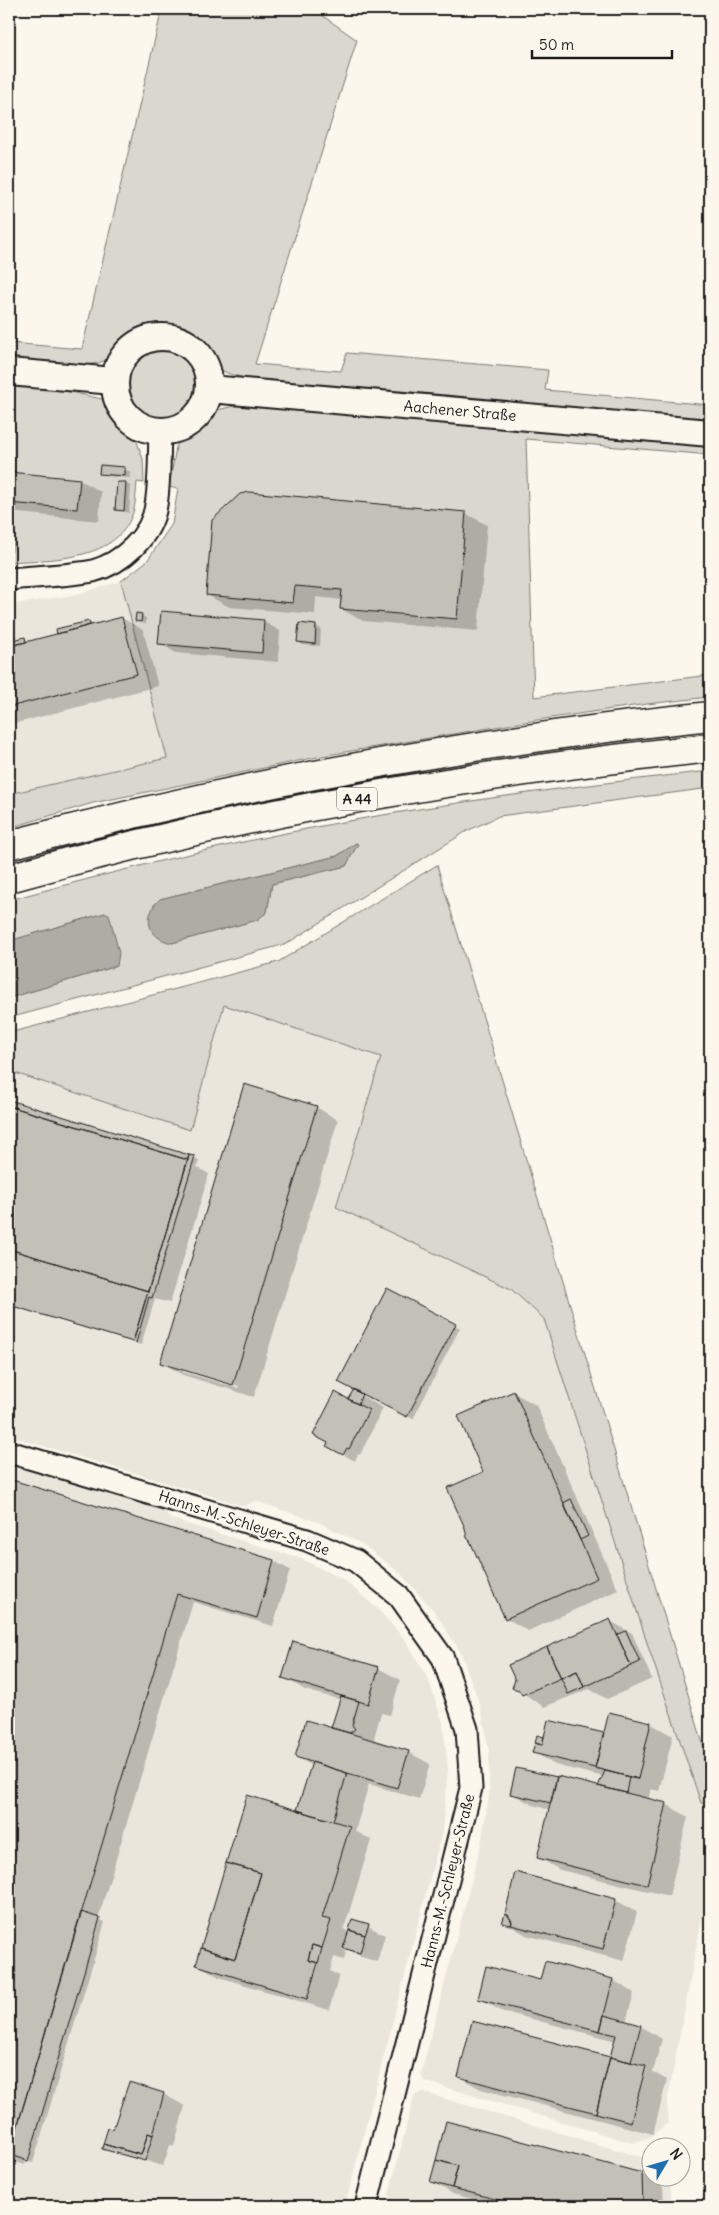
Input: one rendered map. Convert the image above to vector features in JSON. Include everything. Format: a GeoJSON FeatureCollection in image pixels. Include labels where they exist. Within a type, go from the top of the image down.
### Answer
{"type":"FeatureCollection","features":[{"type":"Feature","properties":{"kind":"highway","name":"A 44"},"geometry":{"type":"LineString","coordinates":[[9,845],[159,807],[342,769],[526,739],[710,716]]}},
{"type":"Feature","properties":{"kind":"highway","name":"A 44"},"geometry":{"type":"LineString","coordinates":[[9,878],[146,843],[382,794],[522,772],[710,748]]}},
{"type":"Feature","properties":{"kind":"street"},"geometry":{"type":"LineString","coordinates":[[158,337],[174,338],[190,345],[201,357],[208,373],[210,389],[206,403],[193,420],[174,431],[160,432],[145,429],[126,416],[116,396],[114,381],[118,364],[128,350],[142,341],[158,337]]}},
{"type":"Feature","properties":{"kind":"street"},"geometry":{"type":"LineString","coordinates":[[9,372],[114,381]]}},
{"type":"Feature","properties":{"kind":"street","name":"Aachener Straße"},"geometry":{"type":"LineString","coordinates":[[210,389],[710,433]]}},
{"type":"Feature","properties":{"kind":"street"},"geometry":{"type":"LineString","coordinates":[[9,579],[93,571],[114,563],[141,539],[151,524],[156,506],[160,432]]}},
{"type":"Feature","properties":{"kind":"street","name":"Hanns-M.-Schleyer-Straße"},"geometry":{"type":"LineString","coordinates":[[9,1452],[306,1540],[356,1561],[399,1596],[443,1658],[468,1729],[471,1788],[366,2206]]}},
{"type":"Feature","properties":{"kind":"shaded area"},"geometry":{"type":"Polygon","coordinates":[[[162,9],[313,9],[357,40],[255,364],[341,371],[347,353],[548,370],[545,390],[710,405],[710,420],[248,379],[223,371],[215,364],[200,342],[186,334],[171,329],[152,329],[135,335],[114,354],[101,362],[92,364],[56,366],[9,363],[9,343],[82,349],[162,9]]]}},
{"type":"Feature","properties":{"kind":"shaded area"},"geometry":{"type":"Polygon","coordinates":[[[162,343],[178,346],[192,355],[201,369],[204,385],[201,401],[192,415],[178,424],[162,427],[146,424],[132,415],[123,401],[120,385],[123,369],[132,355],[146,346],[162,343]]]}},
{"type":"Feature","properties":{"kind":"shaded area"},"geometry":{"type":"Polygon","coordinates":[[[9,384],[52,388],[102,399],[108,402],[117,418],[136,439],[143,459],[144,483],[137,482],[134,509],[126,526],[115,539],[100,548],[64,558],[9,562],[9,384]]]}},
{"type":"Feature","properties":{"kind":"shaded area"},"geometry":{"type":"Polygon","coordinates":[[[244,404],[710,442],[710,455],[526,439],[534,697],[710,675],[710,697],[537,720],[327,755],[93,803],[9,828],[9,794],[167,758],[121,581],[147,561],[172,524],[178,489],[169,487],[176,447],[181,438],[198,428],[212,411],[244,404]]]}},
{"type":"Feature","properties":{"kind":"shaded area"},"geometry":{"type":"Polygon","coordinates":[[[121,581],[167,758],[9,794],[9,605],[79,594],[121,581]]]}},
{"type":"Feature","properties":{"kind":"shaded area"},"geometry":{"type":"Polygon","coordinates":[[[710,771],[710,788],[499,816],[467,831],[286,944],[9,1018],[9,998],[117,966],[105,913],[9,941],[9,900],[192,854],[331,824],[502,797],[710,771]],[[356,843],[337,856],[160,899],[153,906],[172,943],[257,920],[267,912],[272,884],[346,866],[356,843]]]}},
{"type":"Feature","properties":{"kind":"shaded area"},"geometry":{"type":"Polygon","coordinates":[[[356,843],[358,844],[346,866],[272,884],[267,912],[257,920],[172,943],[157,936],[152,931],[149,919],[154,906],[160,899],[337,856],[356,843]]]}},
{"type":"Feature","properties":{"kind":"shaded area"},"geometry":{"type":"Polygon","coordinates":[[[437,865],[710,1767],[710,1805],[701,1803],[650,1652],[544,1319],[511,1289],[336,1207],[381,1057],[224,1005],[190,1130],[9,1071],[9,1033],[278,962],[437,865]]]}},
{"type":"Feature","properties":{"kind":"shaded area"},"geometry":{"type":"Polygon","coordinates":[[[105,913],[109,914],[119,953],[117,966],[9,998],[9,941],[105,913]]]}},
{"type":"Feature","properties":{"kind":"shaded area"},"geometry":{"type":"Polygon","coordinates":[[[224,1005],[381,1057],[336,1207],[511,1289],[544,1319],[650,1652],[701,1802],[710,1805],[710,1875],[667,2103],[668,2123],[650,2137],[642,2138],[642,2140],[633,2143],[424,2081],[421,2074],[481,1844],[489,1795],[489,1751],[481,1708],[461,1653],[434,1611],[401,1574],[362,1544],[318,1522],[255,1501],[245,1506],[9,1436],[9,1071],[190,1130],[224,1005]]]}},
{"type":"Feature","properties":{"kind":"shaded area"},"geometry":{"type":"Polygon","coordinates":[[[9,1463],[164,1509],[169,1518],[304,1560],[344,1580],[378,1609],[407,1642],[429,1681],[443,1723],[448,1769],[442,1832],[345,2206],[9,2206],[9,1463]]]}},
{"type":"Feature","properties":{"kind":"shaded area"},"geometry":{"type":"Polygon","coordinates":[[[422,2092],[642,2157],[642,2188],[671,2188],[672,2206],[386,2206],[414,2096],[422,2092]]]}},
{"type":"Feature","properties":{"kind":"building"},"geometry":{"type":"Polygon","coordinates":[[[100,465],[125,467],[125,476],[99,474],[100,465]]]}},
{"type":"Feature","properties":{"kind":"building"},"geometry":{"type":"Polygon","coordinates":[[[9,472],[80,479],[77,509],[9,503],[9,472]]]}},
{"type":"Feature","properties":{"kind":"building"},"geometry":{"type":"Polygon","coordinates":[[[117,482],[126,482],[124,511],[115,510],[117,482]]]}},
{"type":"Feature","properties":{"kind":"building"},"geometry":{"type":"Polygon","coordinates":[[[249,492],[466,512],[457,619],[340,609],[342,590],[295,586],[293,603],[206,595],[212,520],[240,494],[249,492]]]}},
{"type":"Feature","properties":{"kind":"building"},"geometry":{"type":"Polygon","coordinates":[[[161,611],[264,620],[262,653],[158,644],[161,611]]]}},
{"type":"Feature","properties":{"kind":"building"},"geometry":{"type":"Polygon","coordinates":[[[136,613],[142,614],[141,622],[135,621],[136,613]]]}},
{"type":"Feature","properties":{"kind":"building"},"geometry":{"type":"Polygon","coordinates":[[[122,617],[137,674],[9,707],[9,640],[10,646],[122,617]]]}},
{"type":"Feature","properties":{"kind":"building"},"geometry":{"type":"Polygon","coordinates":[[[89,621],[90,625],[57,634],[56,629],[89,621]]]}},
{"type":"Feature","properties":{"kind":"building"},"geometry":{"type":"Polygon","coordinates":[[[299,623],[316,625],[315,644],[297,642],[299,623]]]}},
{"type":"Feature","properties":{"kind":"building"},"geometry":{"type":"Polygon","coordinates":[[[25,637],[26,642],[10,646],[9,641],[25,637]]]}},
{"type":"Feature","properties":{"kind":"building"},"geometry":{"type":"Polygon","coordinates":[[[244,1084],[317,1106],[233,1385],[160,1363],[244,1084]]]}},
{"type":"Feature","properties":{"kind":"building"},"geometry":{"type":"Polygon","coordinates":[[[9,1100],[189,1155],[188,1160],[9,1106],[9,1100]]]}},
{"type":"Feature","properties":{"kind":"building"},"geometry":{"type":"Polygon","coordinates":[[[9,1106],[188,1160],[148,1291],[9,1249],[9,1106]]]}},
{"type":"Feature","properties":{"kind":"building"},"geometry":{"type":"Polygon","coordinates":[[[189,1155],[195,1156],[152,1298],[149,1297],[136,1343],[133,1342],[189,1155]]]}},
{"type":"Feature","properties":{"kind":"building"},"geometry":{"type":"Polygon","coordinates":[[[9,1249],[148,1291],[133,1342],[9,1305],[9,1249]]]}},
{"type":"Feature","properties":{"kind":"building"},"geometry":{"type":"Polygon","coordinates":[[[387,1288],[456,1324],[407,1417],[338,1382],[387,1288]]]}},
{"type":"Feature","properties":{"kind":"building"},"geometry":{"type":"Polygon","coordinates":[[[354,1389],[362,1394],[358,1404],[348,1399],[354,1389]]]}},
{"type":"Feature","properties":{"kind":"building"},"geometry":{"type":"Polygon","coordinates":[[[514,1391],[597,1578],[505,1619],[467,1538],[465,1528],[447,1488],[483,1472],[458,1416],[514,1391]]]}},
{"type":"Feature","properties":{"kind":"building"},"geometry":{"type":"Polygon","coordinates":[[[335,1392],[369,1410],[349,1449],[347,1448],[343,1455],[326,1446],[328,1443],[313,1435],[335,1392]]]}},
{"type":"Feature","properties":{"kind":"building"},"geometry":{"type":"Polygon","coordinates":[[[9,1479],[274,1560],[257,1618],[177,1594],[9,2154],[9,1479]]]}},
{"type":"Feature","properties":{"kind":"building"},"geometry":{"type":"Polygon","coordinates":[[[571,1499],[588,1536],[580,1540],[563,1503],[571,1499]]]}},
{"type":"Feature","properties":{"kind":"building"},"geometry":{"type":"Polygon","coordinates":[[[610,1619],[631,1666],[584,1687],[577,1671],[561,1678],[547,1647],[610,1619]]]}},
{"type":"Feature","properties":{"kind":"building"},"geometry":{"type":"Polygon","coordinates":[[[626,1631],[640,1662],[631,1666],[617,1635],[626,1631]]]}},
{"type":"Feature","properties":{"kind":"building"},"geometry":{"type":"Polygon","coordinates":[[[293,1641],[379,1667],[368,1704],[282,1678],[293,1641]]]}},
{"type":"Feature","properties":{"kind":"building"},"geometry":{"type":"Polygon","coordinates":[[[547,1647],[561,1678],[522,1695],[519,1690],[512,1688],[515,1680],[508,1665],[547,1647]]]}},
{"type":"Feature","properties":{"kind":"building"},"geometry":{"type":"Polygon","coordinates":[[[577,1671],[584,1687],[568,1694],[561,1678],[577,1671]]]}},
{"type":"Feature","properties":{"kind":"building"},"geometry":{"type":"Polygon","coordinates":[[[341,1696],[359,1701],[352,1725],[355,1729],[350,1733],[331,1728],[341,1696]]]}},
{"type":"Feature","properties":{"kind":"building"},"geometry":{"type":"Polygon","coordinates":[[[609,1712],[651,1722],[638,1779],[595,1768],[609,1712]]]}},
{"type":"Feature","properties":{"kind":"building"},"geometry":{"type":"Polygon","coordinates":[[[306,1720],[409,1751],[397,1788],[295,1757],[306,1720]]]}},
{"type":"Feature","properties":{"kind":"building"},"geometry":{"type":"Polygon","coordinates":[[[548,1720],[604,1733],[595,1768],[532,1753],[535,1743],[542,1745],[548,1720]]]}},
{"type":"Feature","properties":{"kind":"building"},"geometry":{"type":"Polygon","coordinates":[[[537,1735],[544,1737],[542,1745],[535,1743],[537,1735]]]}},
{"type":"Feature","properties":{"kind":"building"},"geometry":{"type":"Polygon","coordinates":[[[312,1762],[347,1773],[333,1821],[297,1810],[312,1762]]]}},
{"type":"Feature","properties":{"kind":"building"},"geometry":{"type":"Polygon","coordinates":[[[516,1768],[557,1777],[551,1803],[510,1794],[516,1768]]]}},
{"type":"Feature","properties":{"kind":"building"},"geometry":{"type":"Polygon","coordinates":[[[605,1771],[638,1779],[629,1777],[626,1793],[598,1786],[605,1771]]]}},
{"type":"Feature","properties":{"kind":"building"},"geometry":{"type":"Polygon","coordinates":[[[557,1776],[667,1803],[647,1885],[537,1858],[557,1776]]]}},
{"type":"Feature","properties":{"kind":"building"},"geometry":{"type":"Polygon","coordinates":[[[247,1795],[350,1826],[322,1918],[331,1920],[322,1948],[312,1945],[308,1960],[318,1963],[307,1999],[196,1965],[201,1948],[235,1959],[261,1873],[226,1863],[247,1795]]]}},
{"type":"Feature","properties":{"kind":"building"},"geometry":{"type":"Polygon","coordinates":[[[226,1863],[261,1873],[235,1959],[201,1948],[226,1863]]]}},
{"type":"Feature","properties":{"kind":"building"},"geometry":{"type":"Polygon","coordinates":[[[515,1872],[616,1899],[603,1949],[511,1925],[512,1922],[508,1915],[505,1914],[515,1872]]]}},
{"type":"Feature","properties":{"kind":"building"},"geometry":{"type":"Polygon","coordinates":[[[81,1912],[100,1918],[28,2161],[9,2154],[81,1912]]]}},
{"type":"Feature","properties":{"kind":"building"},"geometry":{"type":"Polygon","coordinates":[[[505,1914],[508,1915],[512,1922],[511,1925],[502,1923],[505,1914]]]}},
{"type":"Feature","properties":{"kind":"building"},"geometry":{"type":"Polygon","coordinates":[[[352,1919],[369,1924],[365,1935],[349,1930],[352,1919]]]}},
{"type":"Feature","properties":{"kind":"building"},"geometry":{"type":"Polygon","coordinates":[[[349,1930],[365,1935],[360,1953],[343,1948],[349,1930]]]}},
{"type":"Feature","properties":{"kind":"building"},"geometry":{"type":"Polygon","coordinates":[[[312,1945],[322,1948],[318,1963],[308,1960],[312,1945]]]}},
{"type":"Feature","properties":{"kind":"building"},"geometry":{"type":"Polygon","coordinates":[[[545,1961],[613,1979],[600,2031],[478,1999],[486,1966],[540,1980],[545,1961]]]}},
{"type":"Feature","properties":{"kind":"building"},"geometry":{"type":"Polygon","coordinates":[[[604,2015],[641,2025],[631,2062],[610,2057],[616,2035],[600,2031],[604,2015]]]}},
{"type":"Feature","properties":{"kind":"building"},"geometry":{"type":"Polygon","coordinates":[[[472,2021],[610,2057],[596,2113],[458,2077],[472,2021]]]}},
{"type":"Feature","properties":{"kind":"building"},"geometry":{"type":"Polygon","coordinates":[[[610,2057],[646,2066],[631,2122],[596,2113],[610,2057]]]}},
{"type":"Feature","properties":{"kind":"building"},"geometry":{"type":"Polygon","coordinates":[[[129,2082],[164,2093],[153,2135],[148,2133],[141,2155],[103,2144],[108,2128],[113,2129],[129,2082]]]}},
{"type":"Feature","properties":{"kind":"building"},"geometry":{"type":"Polygon","coordinates":[[[446,2121],[642,2173],[643,2206],[522,2206],[452,2188],[458,2166],[436,2160],[446,2121]]]}},
{"type":"Feature","properties":{"kind":"building"},"geometry":{"type":"Polygon","coordinates":[[[148,2133],[153,2135],[145,2161],[102,2149],[103,2144],[141,2155],[148,2133]]]}},
{"type":"Feature","properties":{"kind":"building"},"geometry":{"type":"Polygon","coordinates":[[[436,2160],[458,2166],[452,2188],[430,2182],[436,2160]]]}}]}
